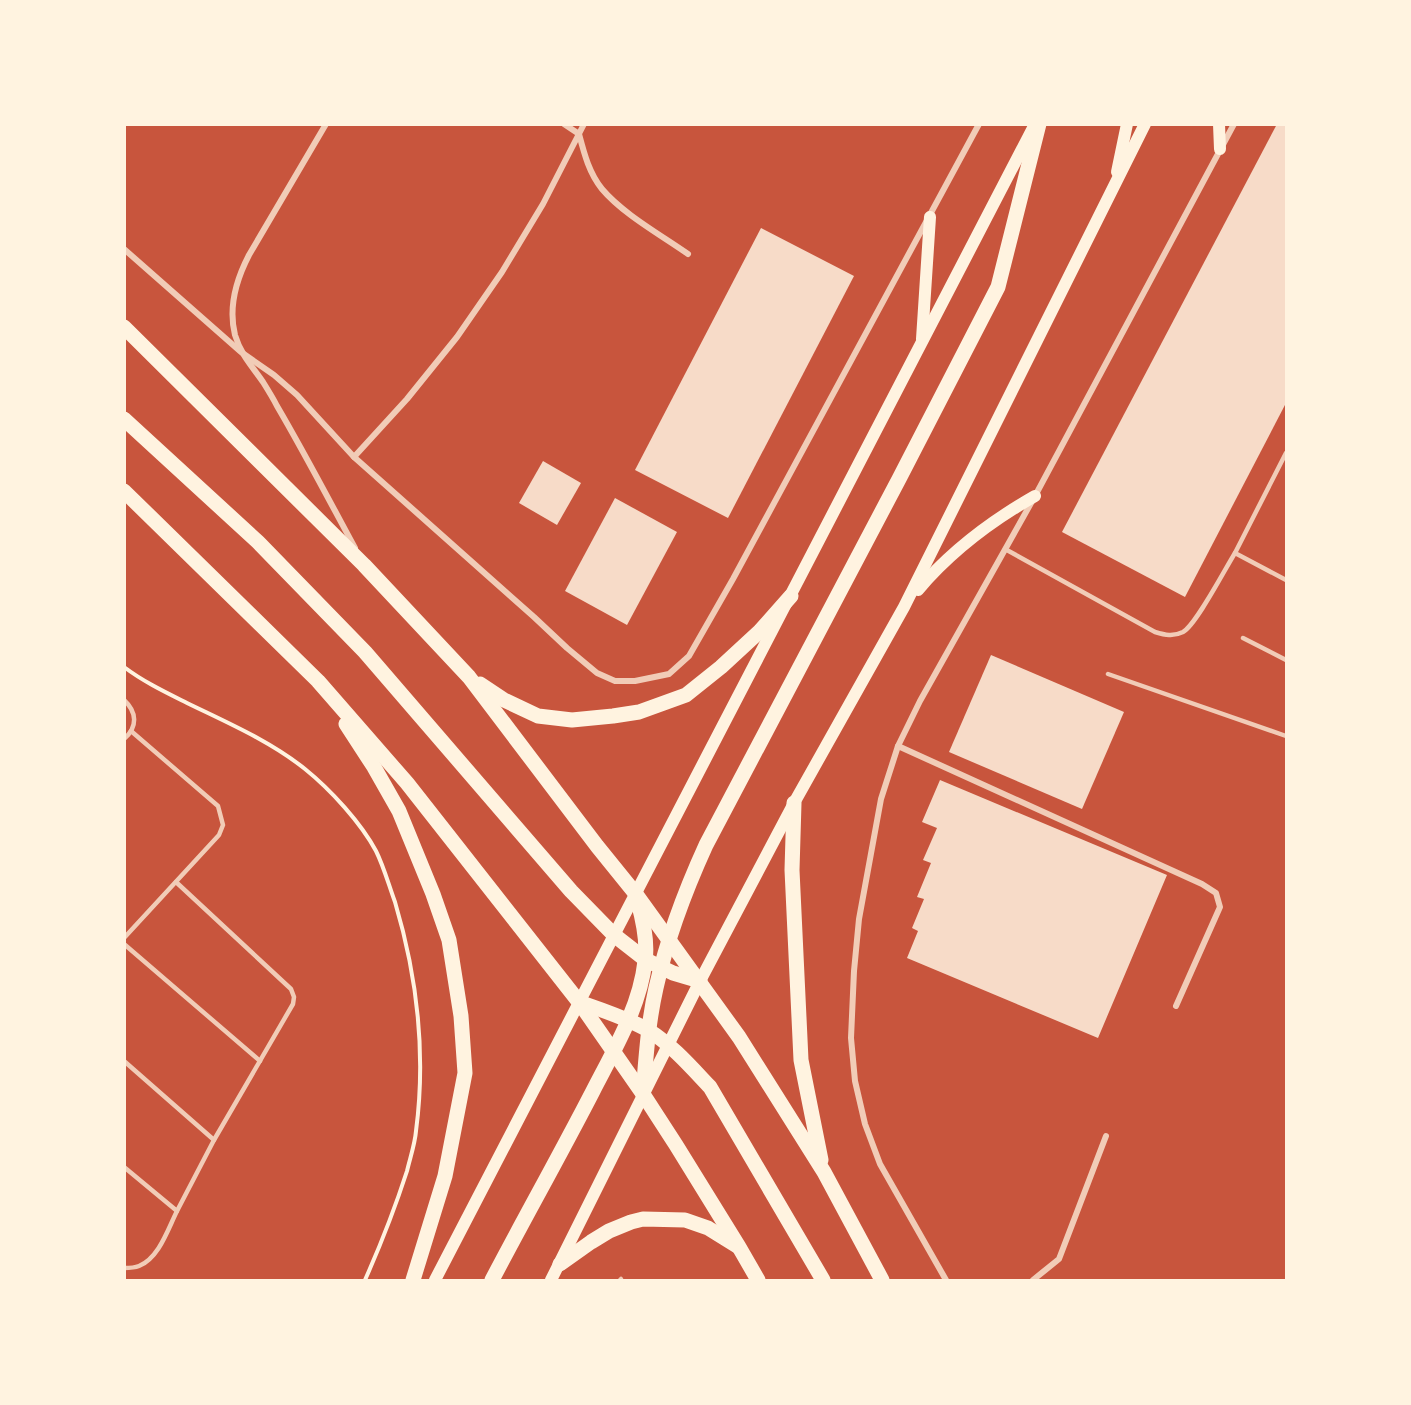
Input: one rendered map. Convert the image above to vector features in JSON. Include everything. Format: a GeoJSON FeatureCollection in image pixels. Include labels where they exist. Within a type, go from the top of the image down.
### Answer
{"type":"FeatureCollection","features":[{"type":"Feature","properties":{"kind":"main road"},"geometry":{"type":"LineString","coordinates":[[435,1281],[1037,124]]}},
{"type":"Feature","properties":{"kind":"main road"},"geometry":{"type":"LineString","coordinates":[[643,1094],[656,988],[669,940],[691,879],[706,845],[998,287],[1037,124]]}},
{"type":"Feature","properties":{"kind":"main road"},"geometry":{"type":"LineString","coordinates":[[1113,188],[1127,124]]}},
{"type":"Feature","properties":{"kind":"main road"},"geometry":{"type":"LineString","coordinates":[[551,1281],[700,981],[794,803],[904,607],[1145,124]]}},
{"type":"Feature","properties":{"kind":"main road"},"geometry":{"type":"LineString","coordinates":[[1219,124],[1220,149]]}},
{"type":"Feature","properties":{"kind":"main road"},"geometry":{"type":"LineString","coordinates":[[922,344],[930,217]]}},
{"type":"Feature","properties":{"kind":"main road"},"geometry":{"type":"LineString","coordinates":[[124,327],[364,565],[469,677],[635,893],[739,1037],[824,1172],[882,1281]]}},
{"type":"Feature","properties":{"kind":"main road"},"geometry":{"type":"LineString","coordinates":[[124,419],[258,542],[365,652],[572,891],[614,935],[646,960],[661,968],[700,981]]}},
{"type":"Feature","properties":{"kind":"main road"},"geometry":{"type":"LineString","coordinates":[[124,491],[318,681],[407,783],[579,1002],[643,1094],[740,1247],[758,1281]]}},
{"type":"Feature","properties":{"kind":"main road"},"geometry":{"type":"LineString","coordinates":[[904,607],[951,555],[1005,513],[1035,496]]}},
{"type":"Feature","properties":{"kind":"main road"},"geometry":{"type":"LineString","coordinates":[[469,677],[504,700],[538,716],[572,720],[639,712],[686,696],[760,631],[791,596]]}},
{"type":"Feature","properties":{"kind":"main road"},"geometry":{"type":"LineString","coordinates":[[318,681],[374,767],[399,811],[449,940],[461,1016],[465,1073],[445,1176],[413,1281]]}},
{"type":"Feature","properties":{"kind":"main road"},"geometry":{"type":"LineString","coordinates":[[794,803],[792,870],[801,1060],[824,1172]]}},
{"type":"Feature","properties":{"kind":"main road"},"geometry":{"type":"LineString","coordinates":[[492,1281],[614,1052],[636,1000],[646,960],[642,915],[635,893]]}},
{"type":"Feature","properties":{"kind":"main road"},"geometry":{"type":"LineString","coordinates":[[579,1002],[628,1020],[649,1031],[668,1045],[710,1088],[823,1281]]}},
{"type":"Feature","properties":{"kind":"main road"},"geometry":{"type":"LineString","coordinates":[[560,1264],[609,1231],[643,1219],[685,1220],[708,1228],[740,1247]]}},
{"type":"Feature","properties":{"kind":"street"},"geometry":{"type":"LineString","coordinates":[[326,124],[249,255],[234,293],[232,313],[241,352],[293,433],[364,565]]}},
{"type":"Feature","properties":{"kind":"street"},"geometry":{"type":"LineString","coordinates":[[564,124],[579,134],[587,163],[602,189],[624,210],[688,254]]}},
{"type":"Feature","properties":{"kind":"street"},"geometry":{"type":"LineString","coordinates":[[354,457],[407,399],[457,337],[502,272],[543,204],[584,124]]}},
{"type":"Feature","properties":{"kind":"street"},"geometry":{"type":"LineString","coordinates":[[124,249],[241,352],[274,375],[297,395],[354,457],[567,648],[597,673],[615,681],[635,681],[669,674],[689,656],[979,124]]}},
{"type":"Feature","properties":{"kind":"street"},"geometry":{"type":"LineString","coordinates":[[946,1281],[880,1164],[865,1124],[855,1081],[851,1038],[859,919],[881,799],[898,746],[920,701],[1035,496],[1234,124]]}},
{"type":"Feature","properties":{"kind":"street"},"geometry":{"type":"LineString","coordinates":[[898,746],[1181,874],[1216,893],[1220,907],[1176,1006]]}},
{"type":"Feature","properties":{"kind":"street"},"geometry":{"type":"LineString","coordinates":[[1033,1281],[1059,1259],[1106,1136]]}},
{"type":"Feature","properties":{"kind":"lane"},"geometry":{"type":"LineString","coordinates":[[1005,549],[1155,632],[1170,636],[1184,632],[1194,621],[1235,553],[1287,453]]}},
{"type":"Feature","properties":{"kind":"lane"},"geometry":{"type":"LineString","coordinates":[[1235,553],[1287,580]]}},
{"type":"Feature","properties":{"kind":"lane"},"geometry":{"type":"LineString","coordinates":[[1243,638],[1287,660]]}},
{"type":"Feature","properties":{"kind":"lane"},"geometry":{"type":"LineString","coordinates":[[1108,674],[1287,736]]}},
{"type":"Feature","properties":{"kind":"lane"},"geometry":{"type":"LineString","coordinates":[[124,700],[131,706],[134,716],[134,726],[124,739]]}},
{"type":"Feature","properties":{"kind":"lane"},"geometry":{"type":"LineString","coordinates":[[124,938],[219,835],[223,825],[218,806],[131,731]]}},
{"type":"Feature","properties":{"kind":"lane"},"geometry":{"type":"LineString","coordinates":[[124,1268],[136,1268],[147,1262],[158,1248],[214,1140],[293,1004],[294,997],[291,989],[177,882]]}},
{"type":"Feature","properties":{"kind":"lane"},"geometry":{"type":"LineString","coordinates":[[124,944],[260,1061]]}},
{"type":"Feature","properties":{"kind":"lane"},"geometry":{"type":"LineString","coordinates":[[124,1061],[214,1140]]}},
{"type":"Feature","properties":{"kind":"lane"},"geometry":{"type":"LineString","coordinates":[[124,1167],[177,1211]]}},
{"type":"Feature","properties":{"kind":"path"},"geometry":{"type":"LineString","coordinates":[[124,667],[153,687],[262,740],[307,770],[356,821],[376,851],[388,882],[407,947],[420,1039],[420,1086],[416,1133],[401,1191],[384,1238],[364,1281]]}},
{"type":"Feature","properties":{"kind":"building"},"geometry":{"type":"Polygon","coordinates":[[[1277,124],[1286,124],[1286,403],[1185,597],[1062,532],[1277,124]]]}},
{"type":"Feature","properties":{"kind":"building"},"geometry":{"type":"Polygon","coordinates":[[[761,228],[854,276],[728,518],[635,470],[761,228]]]}},
{"type":"Feature","properties":{"kind":"building"},"geometry":{"type":"Polygon","coordinates":[[[543,461],[581,483],[557,525],[519,503],[543,461]]]}},
{"type":"Feature","properties":{"kind":"building"},"geometry":{"type":"Polygon","coordinates":[[[615,498],[677,532],[627,625],[565,591],[615,498]]]}},
{"type":"Feature","properties":{"kind":"building"},"geometry":{"type":"Polygon","coordinates":[[[991,655],[1124,712],[1082,809],[949,752],[991,655]]]}},
{"type":"Feature","properties":{"kind":"building"},"geometry":{"type":"Polygon","coordinates":[[[940,780],[1167,875],[1098,1038],[907,958],[918,931],[912,928],[924,899],[917,897],[931,863],[923,860],[937,828],[922,822],[940,780]]]}}]}
